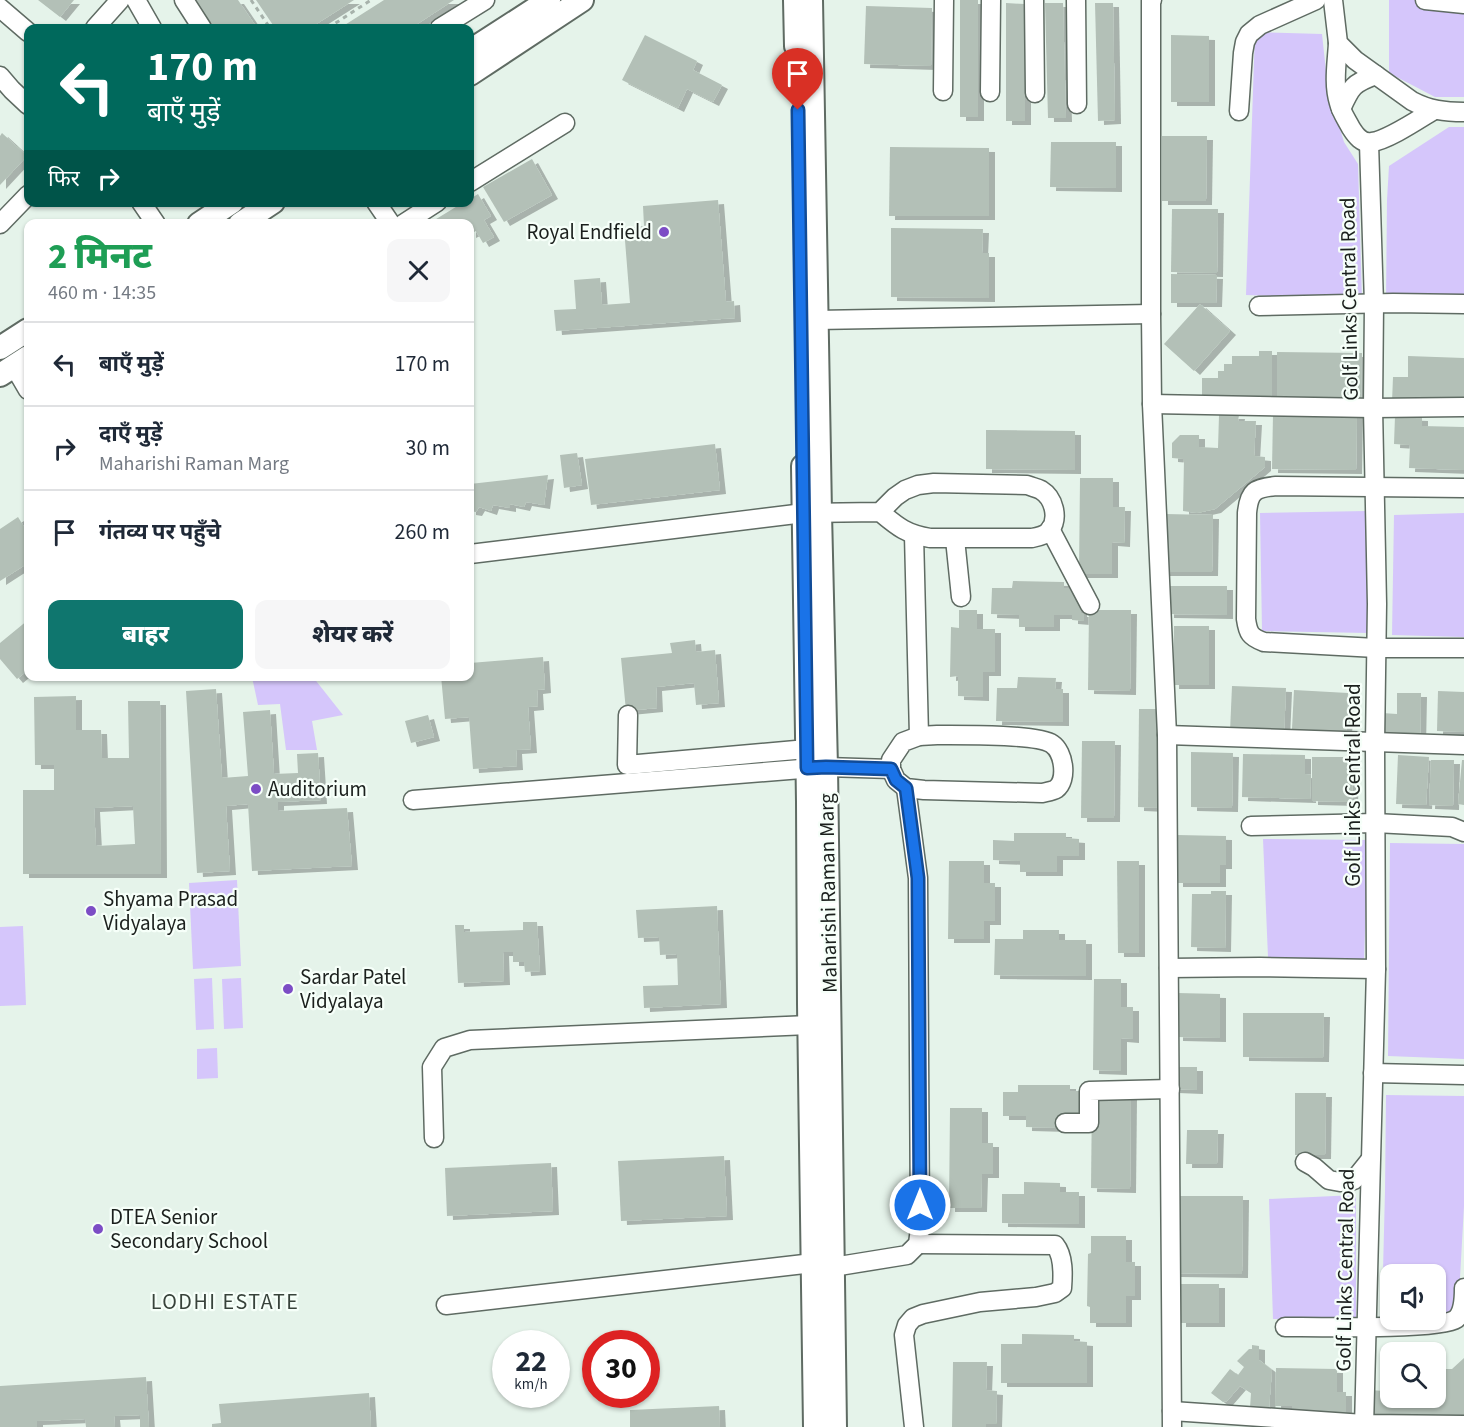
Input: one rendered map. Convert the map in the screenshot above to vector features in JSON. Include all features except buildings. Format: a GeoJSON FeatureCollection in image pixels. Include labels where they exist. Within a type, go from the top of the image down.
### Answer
{"type":"FeatureCollection","features":[{"type":"Feature","properties":{"kind":"main road"},"geometry":{"type":"LineString","coordinates":[[474,48],[549,0]]}},
{"type":"Feature","properties":{"kind":"main road"},"geometry":{"type":"LineString","coordinates":[[474,70],[529,14],[582,0]]}},
{"type":"Feature","properties":{"kind":"main road","name":"Maharishi Raman Marg"},"geometry":{"type":"LineString","coordinates":[[795,0],[812,513]]}},
{"type":"Feature","properties":{"kind":"main road","name":"Maharishi Raman Marg"},"geometry":{"type":"LineString","coordinates":[[811,0],[816,320],[812,513],[813,761],[823,1265],[815,1427]]}},
{"type":"Feature","properties":{"kind":"main road"},"geometry":{"type":"LineString","coordinates":[[206,219],[224,207]]}},
{"type":"Feature","properties":{"kind":"main road"},"geometry":{"type":"LineString","coordinates":[[246,219],[261,207]]}},
{"type":"Feature","properties":{"kind":"main road"},"geometry":{"type":"LineString","coordinates":[[0,348],[24,333]]}},
{"type":"Feature","properties":{"kind":"main road","name":"Maharishi Raman Marg"},"geometry":{"type":"LineString","coordinates":[[813,761],[809,1025],[835,1427]]}},
{"type":"Feature","properties":{"kind":"street"},"geometry":{"type":"LineString","coordinates":[[99,24],[120,0]]}},
{"type":"Feature","properties":{"kind":"street"},"geometry":{"type":"LineString","coordinates":[[136,0],[150,24]]}},
{"type":"Feature","properties":{"kind":"street"},"geometry":{"type":"LineString","coordinates":[[184,0],[198,24]]}},
{"type":"Feature","properties":{"kind":"street"},"geometry":{"type":"LineString","coordinates":[[446,24],[485,0]]}},
{"type":"Feature","properties":{"kind":"street"},"geometry":{"type":"LineString","coordinates":[[943,91],[944,0]]}},
{"type":"Feature","properties":{"kind":"street"},"geometry":{"type":"LineString","coordinates":[[990,92],[991,0]]}},
{"type":"Feature","properties":{"kind":"street"},"geometry":{"type":"LineString","coordinates":[[1034,0],[1035,93]]}},
{"type":"Feature","properties":{"kind":"street"},"geometry":{"type":"LineString","coordinates":[[1076,0],[1077,104]]}},
{"type":"Feature","properties":{"kind":"street"},"geometry":{"type":"LineString","coordinates":[[1152,0],[1152,404],[1167,735],[1172,1419],[1364,1426],[1464,1425]]}},
{"type":"Feature","properties":{"kind":"street"},"geometry":{"type":"LineString","coordinates":[[1239,111],[1245,42],[1249,34],[1260,25],[1316,0]]}},
{"type":"Feature","properties":{"kind":"street"},"geometry":{"type":"LineString","coordinates":[[1333,0],[1338,43],[1336,88],[1341,109],[1354,134],[1360,140],[1369,143],[1381,140],[1434,110]]}},
{"type":"Feature","properties":{"kind":"street"},"geometry":{"type":"LineString","coordinates":[[1425,0],[1464,4]]}},
{"type":"Feature","properties":{"kind":"street"},"geometry":{"type":"LineString","coordinates":[[0,8],[24,29]]}},
{"type":"Feature","properties":{"kind":"street"},"geometry":{"type":"LineString","coordinates":[[1338,43],[1355,60],[1412,101],[1434,110],[1464,112]]}},
{"type":"Feature","properties":{"kind":"street"},"geometry":{"type":"LineString","coordinates":[[1341,109],[1357,83],[1376,75]]}},
{"type":"Feature","properties":{"kind":"street"},"geometry":{"type":"LineString","coordinates":[[0,76],[24,101]]}},
{"type":"Feature","properties":{"kind":"street"},"geometry":{"type":"LineString","coordinates":[[474,180],[565,123]]}},
{"type":"Feature","properties":{"kind":"street","name":"Golf Links Central Road"},"geometry":{"type":"LineString","coordinates":[[1364,1426],[1376,969],[1377,604],[1373,408],[1374,304],[1369,143]]}},
{"type":"Feature","properties":{"kind":"street"},"geometry":{"type":"LineString","coordinates":[[0,224],[24,199]]}},
{"type":"Feature","properties":{"kind":"street"},"geometry":{"type":"LineString","coordinates":[[411,219],[429,207]]}},
{"type":"Feature","properties":{"kind":"street"},"geometry":{"type":"LineString","coordinates":[[1259,306],[1464,304]]}},
{"type":"Feature","properties":{"kind":"street"},"geometry":{"type":"LineString","coordinates":[[816,320],[1151,314]]}},
{"type":"Feature","properties":{"kind":"street"},"geometry":{"type":"LineString","coordinates":[[14,366],[24,383]]}},
{"type":"Feature","properties":{"kind":"street"},"geometry":{"type":"LineString","coordinates":[[1152,404],[1373,408],[1464,407]]}},
{"type":"Feature","properties":{"kind":"street"},"geometry":{"type":"LineString","coordinates":[[474,554],[812,513],[880,512],[898,527],[914,536],[930,538],[1032,538],[1049,531],[1054,521],[1053,505],[1048,496],[1040,489],[1027,485],[934,483],[905,490],[895,496],[880,512]]}},
{"type":"Feature","properties":{"kind":"street"},"geometry":{"type":"LineString","coordinates":[[1464,488],[1276,486],[1263,487],[1253,492],[1248,500],[1247,513],[1246,619],[1248,631],[1254,639],[1264,642],[1376,648],[1464,648]]}},
{"type":"Feature","properties":{"kind":"street"},"geometry":{"type":"LineString","coordinates":[[1050,529],[1090,605]]}},
{"type":"Feature","properties":{"kind":"street"},"geometry":{"type":"LineString","coordinates":[[914,536],[919,736]]}},
{"type":"Feature","properties":{"kind":"street"},"geometry":{"type":"LineString","coordinates":[[955,538],[961,597]]}},
{"type":"Feature","properties":{"kind":"street"},"geometry":{"type":"LineString","coordinates":[[628,715],[627,765],[813,761],[891,769]]}},
{"type":"Feature","properties":{"kind":"street"},"geometry":{"type":"LineString","coordinates":[[1167,735],[1464,745]]}},
{"type":"Feature","properties":{"kind":"street"},"geometry":{"type":"LineString","coordinates":[[919,736],[1015,737],[1051,742],[1059,750],[1063,766],[1062,780],[1055,789],[1042,793],[906,788],[896,780],[891,769],[891,760],[903,742],[919,736]]}},
{"type":"Feature","properties":{"kind":"street"},"geometry":{"type":"LineString","coordinates":[[413,800],[813,761]]}},
{"type":"Feature","properties":{"kind":"street"},"geometry":{"type":"LineString","coordinates":[[446,1305],[906,1255],[918,1244],[920,1228],[918,878],[906,788]]}},
{"type":"Feature","properties":{"kind":"street"},"geometry":{"type":"LineString","coordinates":[[1251,826],[1375,823],[1452,827],[1464,832]]}},
{"type":"Feature","properties":{"kind":"street"},"geometry":{"type":"LineString","coordinates":[[1169,968],[1376,969]]}},
{"type":"Feature","properties":{"kind":"street"},"geometry":{"type":"LineString","coordinates":[[434,1138],[432,1067],[444,1048],[470,1040],[809,1025]]}},
{"type":"Feature","properties":{"kind":"street"},"geometry":{"type":"LineString","coordinates":[[1373,1073],[1464,1076]]}},
{"type":"Feature","properties":{"kind":"street"},"geometry":{"type":"LineString","coordinates":[[1065,1123],[1089,1123],[1089,1091],[1170,1089]]}},
{"type":"Feature","properties":{"kind":"street"},"geometry":{"type":"LineString","coordinates":[[1305,1162],[1329,1180],[1340,1182],[1354,1180],[1370,1160]]}},
{"type":"Feature","properties":{"kind":"street"},"geometry":{"type":"LineString","coordinates":[[914,1427],[904,1335],[907,1325],[913,1318],[980,1302],[1036,1297],[1055,1293],[1062,1288],[1061,1256],[1055,1245],[918,1244]]}},
{"type":"Feature","properties":{"kind":"street"},"geometry":{"type":"LineString","coordinates":[[1285,1327],[1366,1327],[1442,1323],[1455,1319],[1461,1312],[1464,1288]]}},
{"type":"Feature","properties":{"kind":"path"},"geometry":{"type":"LineString","coordinates":[[251,0],[267,24]]}},
{"type":"Feature","properties":{"kind":"path"},"geometry":{"type":"LineString","coordinates":[[334,24],[371,0]]}},
{"type":"Feature","properties":{"kind":"shaded area"},"geometry":{"type":"Polygon","coordinates":[[[1389,0],[1464,0],[1464,97],[1435,97],[1389,73],[1389,0]]]}},
{"type":"Feature","properties":{"kind":"shaded area"},"geometry":{"type":"Polygon","coordinates":[[[1255,32],[1322,34],[1328,90],[1344,142],[1358,164],[1362,300],[1246,295],[1255,32]]]}},
{"type":"Feature","properties":{"kind":"shaded area"},"geometry":{"type":"Polygon","coordinates":[[[1449,127],[1464,127],[1464,302],[1386,301],[1389,166],[1449,127]]]}},
{"type":"Feature","properties":{"kind":"shaded area"},"geometry":{"type":"Polygon","coordinates":[[[1367,511],[1369,633],[1262,631],[1260,513],[1367,511]]]}},
{"type":"Feature","properties":{"kind":"shaded area"},"geometry":{"type":"Polygon","coordinates":[[[1464,513],[1464,637],[1392,635],[1394,515],[1464,513]]]}},
{"type":"Feature","properties":{"kind":"shaded area"},"geometry":{"type":"Polygon","coordinates":[[[253,681],[316,681],[343,715],[312,721],[317,750],[286,750],[280,704],[258,705],[253,681]]]}},
{"type":"Feature","properties":{"kind":"shaded area"},"geometry":{"type":"Polygon","coordinates":[[[1263,839],[1368,840],[1364,961],[1268,957],[1263,839]]]}},
{"type":"Feature","properties":{"kind":"shaded area"},"geometry":{"type":"Polygon","coordinates":[[[1390,843],[1464,844],[1464,1059],[1388,1056],[1390,843]]]}},
{"type":"Feature","properties":{"kind":"shaded area"},"geometry":{"type":"Polygon","coordinates":[[[237,880],[241,966],[193,969],[189,883],[237,880]]]}},
{"type":"Feature","properties":{"kind":"shaded area"},"geometry":{"type":"Polygon","coordinates":[[[23,926],[26,1005],[0,1006],[0,927],[23,926]]]}},
{"type":"Feature","properties":{"kind":"shaded area"},"geometry":{"type":"Polygon","coordinates":[[[212,978],[214,1029],[196,1030],[194,979],[212,978]]]}},
{"type":"Feature","properties":{"kind":"shaded area"},"geometry":{"type":"Polygon","coordinates":[[[241,978],[243,1028],[224,1029],[222,979],[241,978]]]}},
{"type":"Feature","properties":{"kind":"shaded area"},"geometry":{"type":"Polygon","coordinates":[[[217,1048],[218,1078],[197,1079],[197,1049],[217,1048]]]}},
{"type":"Feature","properties":{"kind":"shaded area"},"geometry":{"type":"Polygon","coordinates":[[[1386,1095],[1464,1096],[1464,1206],[1458,1314],[1446,1313],[1446,1264],[1383,1264],[1386,1095]]]}},
{"type":"Feature","properties":{"kind":"shaded area"},"geometry":{"type":"Polygon","coordinates":[[[1356,1195],[1356,1319],[1273,1319],[1269,1199],[1356,1195]]]}},
{"type":"Feature","properties":{"kind":"place","name":"Royal Endfield"},"geometry":{"type":"Point","coordinates":[664,232]}},
{"type":"Feature","properties":{"kind":"place","name":"Auditorium"},"geometry":{"type":"Point","coordinates":[256,789]}},
{"type":"Feature","properties":{"kind":"place","name":"Shyama Prasad Vidyalaya"},"geometry":{"type":"Point","coordinates":[91,911]}},
{"type":"Feature","properties":{"kind":"place","name":"Sardar Patel Vidyalaya"},"geometry":{"type":"Point","coordinates":[288,989]}},
{"type":"Feature","properties":{"kind":"place","name":"DTEA Senior Secondary School"},"geometry":{"type":"Point","coordinates":[98,1229]}},
{"type":"Feature","properties":{"kind":"district","name":"LODHI ESTATE"},"geometry":{"type":"Point","coordinates":[225,1301]}},
{"type":"Feature","properties":{"kind":"route"},"geometry":{"type":"LineString","coordinates":[[798,110],[807,768],[891,769],[896,780],[906,788],[918,878],[920,1205]]}}]}
